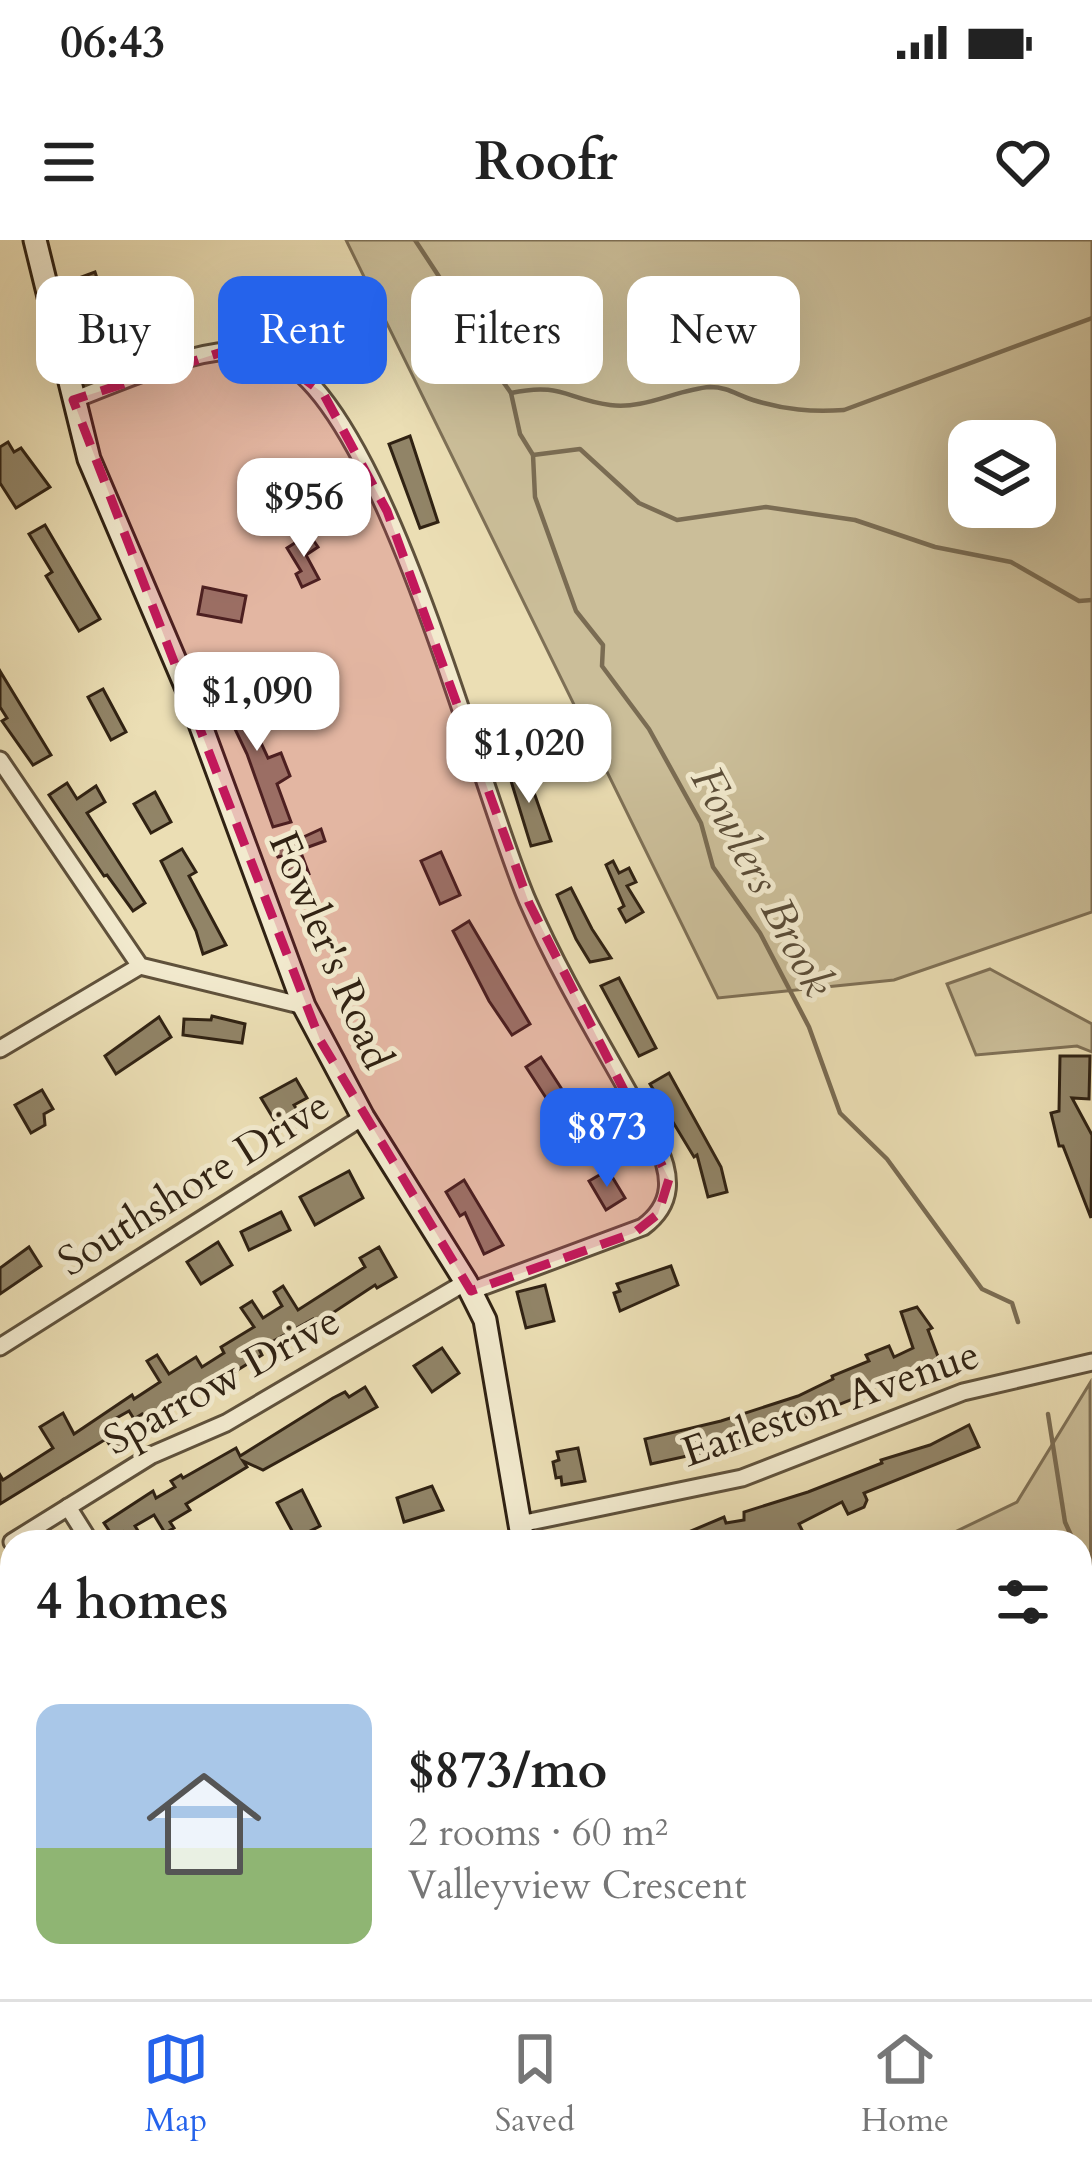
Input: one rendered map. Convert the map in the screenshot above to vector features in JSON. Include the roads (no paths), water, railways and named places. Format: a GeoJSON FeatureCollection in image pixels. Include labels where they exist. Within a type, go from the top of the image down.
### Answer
{"type":"FeatureCollection","features":[{"type":"Feature","properties":{"kind":"street","name":"Fowler's Road"},"geometry":{"type":"LineString","coordinates":[[35,240],[89,459],[188,691],[304,1006],[363,1117],[469,1287],[490,1342],[521,1530]]}},
{"type":"Feature","properties":{"kind":"street","name":"Sparrow Drive"},"geometry":{"type":"LineString","coordinates":[[32,1530],[152,1455],[226,1423],[469,1287],[643,1228],[664,1206],[669,1179],[656,1144],[529,903],[388,511],[323,393],[294,366],[249,350],[222,352],[152,371],[73,400]]}},
{"type":"Feature","properties":{"kind":"street"},"geometry":{"type":"LineString","coordinates":[[0,760],[140,966],[304,1006]]}},
{"type":"Feature","properties":{"kind":"street"},"geometry":{"type":"LineString","coordinates":[[0,1049],[140,966]]}},
{"type":"Feature","properties":{"kind":"street","name":"Southshore Drive"},"geometry":{"type":"LineString","coordinates":[[0,1347],[363,1117]]}},
{"type":"Feature","properties":{"kind":"street","name":"Earleston Avenue"},"geometry":{"type":"LineString","coordinates":[[533,1530],[742,1478],[963,1392],[1092,1362]]}},
{"type":"Feature","properties":{"kind":"street"},"geometry":{"type":"LineString","coordinates":[[68,1508],[82,1530]]}},
{"type":"Feature","properties":{"kind":"waterway","name":"Fowlers Brook"},"geometry":{"type":"LineString","coordinates":[[415,240],[459,307],[466,329],[511,393],[520,434],[533,455],[535,497],[576,611],[603,645],[602,666],[649,729],[701,823],[713,867],[760,933],[809,1027],[840,1113],[887,1159],[982,1289],[1012,1303],[1018,1322]]}},
{"type":"Feature","properties":{"kind":"waterway"},"geometry":{"type":"LineString","coordinates":[[511,393],[553,390],[623,406],[710,387],[787,408],[844,410],[1092,318]]}},
{"type":"Feature","properties":{"kind":"waterway"},"geometry":{"type":"LineString","coordinates":[[533,455],[580,449],[639,503],[677,520],[766,507],[855,520],[935,547],[1011,562],[1079,601],[1092,600]]}},
{"type":"Feature","properties":{"kind":"waterway","name":"Fowlers Brook"},"geometry":{"type":"LineString","coordinates":[[1048,1414],[1069,1530]]}}]}
